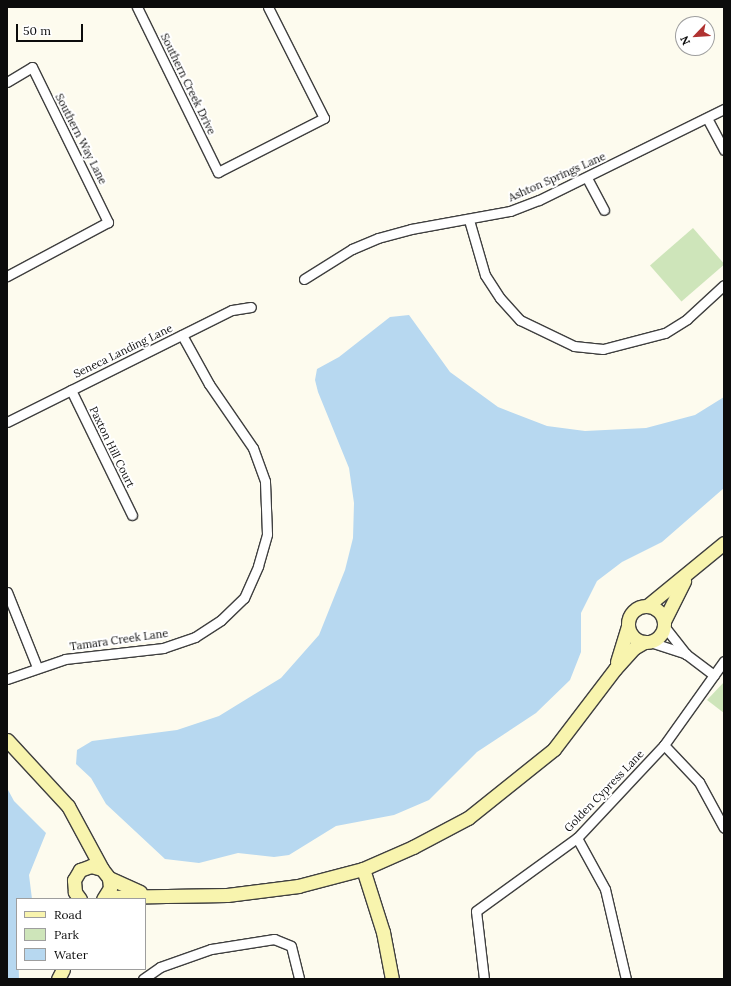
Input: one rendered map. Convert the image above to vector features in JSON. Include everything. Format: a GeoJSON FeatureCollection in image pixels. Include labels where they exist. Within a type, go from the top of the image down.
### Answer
{"type":"FeatureCollection","features":[{"type":"Feature","properties":{"kind":"street","name":"Southern Creek Drive"},"geometry":{"type":"LineString","coordinates":[[137,7],[218,172],[324,118],[268,7]]}},
{"type":"Feature","properties":{"kind":"street","name":"Southern Way Lane"},"geometry":{"type":"LineString","coordinates":[[7,82],[32,67],[108,222],[7,276]]}},
{"type":"Feature","properties":{"kind":"street","name":"Ashton Springs Lane"},"geometry":{"type":"LineString","coordinates":[[304,278],[352,249],[378,238],[411,228],[469,220],[510,211],[587,178],[724,109]]}},
{"type":"Feature","properties":{"kind":"street"},"geometry":{"type":"LineString","coordinates":[[707,118],[724,150]]}},
{"type":"Feature","properties":{"kind":"street"},"geometry":{"type":"LineString","coordinates":[[587,178],[604,210]]}},
{"type":"Feature","properties":{"kind":"street"},"geometry":{"type":"LineString","coordinates":[[469,220],[485,275],[500,298],[520,320],[574,346],[603,349],[665,334],[722,291]]}},
{"type":"Feature","properties":{"kind":"street","name":"Seneca Landing Lane"},"geometry":{"type":"LineString","coordinates":[[7,422],[232,310],[251,307]]}},
{"type":"Feature","properties":{"kind":"street","name":"Tamara Creek Lane"},"geometry":{"type":"LineString","coordinates":[[7,679],[37,667],[65,659],[163,648],[195,637],[222,620],[244,598],[258,566],[267,534],[268,508],[260,463],[208,384],[182,335]]}},
{"type":"Feature","properties":{"kind":"street","name":"Paxton Hill Court"},"geometry":{"type":"LineString","coordinates":[[71,390],[132,515]]}},
{"type":"Feature","properties":{"kind":"street"},"geometry":{"type":"LineString","coordinates":[[615,669],[628,626],[635,610],[647,606],[724,543]]}},
{"type":"Feature","properties":{"kind":"street"},"geometry":{"type":"LineString","coordinates":[[7,740],[57,791],[106,873],[105,898],[146,894],[227,896],[256,892],[363,869],[468,818],[520,779],[554,749],[615,669],[634,648],[660,636],[664,623],[688,573]]}},
{"type":"Feature","properties":{"kind":"street"},"geometry":{"type":"LineString","coordinates":[[7,592],[37,667]]}},
{"type":"Feature","properties":{"kind":"street"},"geometry":{"type":"LineString","coordinates":[[647,606],[659,611],[664,623],[686,654],[714,675]]}},
{"type":"Feature","properties":{"kind":"street"},"geometry":{"type":"LineString","coordinates":[[628,626],[634,638],[686,654]]}},
{"type":"Feature","properties":{"kind":"street","name":"Golden Cypress Lane"},"geometry":{"type":"LineString","coordinates":[[484,979],[476,911],[577,838],[664,745],[724,661]]}},
{"type":"Feature","properties":{"kind":"street"},"geometry":{"type":"LineString","coordinates":[[664,745],[699,782],[724,828]]}},
{"type":"Feature","properties":{"kind":"street"},"geometry":{"type":"LineString","coordinates":[[79,898],[73,886],[80,870],[83,856],[81,831]]}},
{"type":"Feature","properties":{"kind":"street"},"geometry":{"type":"LineString","coordinates":[[577,838],[605,888],[626,979]]}},
{"type":"Feature","properties":{"kind":"street"},"geometry":{"type":"LineString","coordinates":[[80,870],[91,866],[146,894]]}},
{"type":"Feature","properties":{"kind":"street"},"geometry":{"type":"LineString","coordinates":[[363,869],[383,932],[392,979]]}},
{"type":"Feature","properties":{"kind":"street"},"geometry":{"type":"LineString","coordinates":[[143,979],[160,967],[211,949],[274,939],[285,941],[296,958],[300,979]]}},
{"type":"Feature","properties":{"kind":"street"},"geometry":{"type":"LineString","coordinates":[[58,979],[62,970]]}},
{"type":"Feature","properties":{"kind":"green space"},"geometry":{"type":"Polygon","coordinates":[[[693,228],[724,265],[681,302],[650,265],[693,228]]]}},
{"type":"Feature","properties":{"kind":"green space"},"geometry":{"type":"Polygon","coordinates":[[[724,682],[724,713],[707,700],[724,682]]]}},
{"type":"Feature","properties":{"kind":"water"},"geometry":{"type":"Polygon","coordinates":[[[409,315],[450,372],[498,407],[547,426],[585,431],[646,428],[695,415],[724,397],[724,488],[662,542],[622,562],[597,581],[581,613],[581,652],[570,680],[536,713],[477,752],[429,800],[394,815],[336,826],[289,855],[274,857],[238,853],[199,863],[165,859],[106,804],[91,778],[76,764],[77,750],[92,741],[177,730],[219,716],[281,678],[319,635],[345,570],[353,538],[354,503],[349,468],[318,392],[315,380],[317,369],[339,357],[390,317],[409,315]]]}},
{"type":"Feature","properties":{"kind":"water"},"geometry":{"type":"Polygon","coordinates":[[[7,788],[14,801],[46,833],[29,875],[32,898],[16,898],[16,970],[19,970],[19,979],[7,979],[7,788]]]}}]}
